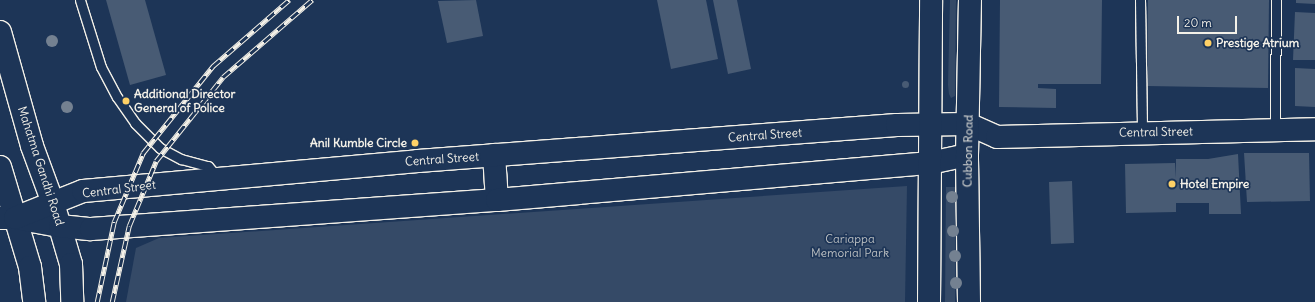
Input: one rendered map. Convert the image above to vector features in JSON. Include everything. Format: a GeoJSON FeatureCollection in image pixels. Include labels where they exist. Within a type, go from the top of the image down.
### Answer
{"type":"FeatureCollection","features":[{"type":"Feature","properties":{"kind":"main road"},"geometry":{"type":"LineString","coordinates":[[929,302],[931,0]]}},
{"type":"Feature","properties":{"kind":"main road","name":"Cubbon Road"},"geometry":{"type":"LineString","coordinates":[[969,302],[967,155],[970,0]]}},
{"type":"Feature","properties":{"kind":"main road","name":"Mahatma Gandhi Road"},"geometry":{"type":"LineString","coordinates":[[0,32],[32,146],[53,203],[71,264],[72,302]]}},
{"type":"Feature","properties":{"kind":"main road","name":"Central Street"},"geometry":{"type":"LineString","coordinates":[[8,218],[83,191],[494,155],[929,124],[968,124],[997,137],[1142,132],[1315,129]]}},
{"type":"Feature","properties":{"kind":"main road","name":"Central Street"},"geometry":{"type":"LineString","coordinates":[[8,218],[91,229],[497,200],[930,163],[967,155],[997,137]]}},
{"type":"Feature","properties":{"kind":"main road"},"geometry":{"type":"LineString","coordinates":[[494,155],[497,200]]}},
{"type":"Feature","properties":{"kind":"main road"},"geometry":{"type":"LineString","coordinates":[[0,167],[8,218],[30,267],[34,302]]}},
{"type":"Feature","properties":{"kind":"lane"},"geometry":{"type":"LineString","coordinates":[[80,0],[100,67],[117,97],[135,123],[160,148],[181,159],[208,166],[219,178]]}},
{"type":"Feature","properties":{"kind":"lane"},"geometry":{"type":"LineString","coordinates":[[1140,0],[1142,132]]}},
{"type":"Feature","properties":{"kind":"lane"},"geometry":{"type":"LineString","coordinates":[[1275,130],[1276,0]]}},
{"type":"Feature","properties":{"kind":"green space"},"geometry":{"type":"Polygon","coordinates":[[[950,0],[956,0],[955,96],[951,98],[948,85],[950,0]]]}},
{"type":"Feature","properties":{"kind":"green space","name":"Cariappa Memorial Park"},"geometry":{"type":"Polygon","coordinates":[[[907,186],[905,302],[126,302],[136,248],[159,238],[907,186]]]}},
{"type":"Feature","properties":{"kind":"green space"},"geometry":{"type":"Polygon","coordinates":[[[946,187],[956,187],[955,302],[945,302],[946,187]]]}},
{"type":"Feature","properties":{"kind":"building"},"geometry":{"type":"Polygon","coordinates":[[[106,0],[145,0],[166,75],[130,85],[106,0]]]}},
{"type":"Feature","properties":{"kind":"building"},"geometry":{"type":"Polygon","coordinates":[[[476,0],[483,36],[447,43],[438,1],[476,0]]]}},
{"type":"Feature","properties":{"kind":"building"},"geometry":{"type":"Polygon","coordinates":[[[657,0],[706,0],[718,59],[671,69],[657,0]]]}},
{"type":"Feature","properties":{"kind":"building"},"geometry":{"type":"Polygon","coordinates":[[[713,0],[737,0],[751,69],[728,74],[713,0]]]}},
{"type":"Feature","properties":{"kind":"building"},"geometry":{"type":"Polygon","coordinates":[[[1000,0],[1102,0],[1101,84],[1038,84],[1038,88],[1056,89],[1056,108],[999,107],[1000,0]]]}},
{"type":"Feature","properties":{"kind":"building","name":"Prestige Atrium"},"geometry":{"type":"Polygon","coordinates":[[[1148,0],[1269,0],[1268,88],[1147,86],[1148,0]]]}},
{"type":"Feature","properties":{"kind":"building"},"geometry":{"type":"Polygon","coordinates":[[[1296,0],[1315,0],[1315,4],[1296,3],[1296,0]]]}},
{"type":"Feature","properties":{"kind":"building"},"geometry":{"type":"Polygon","coordinates":[[[1295,12],[1315,13],[1315,60],[1293,60],[1295,12]]]}},
{"type":"Feature","properties":{"kind":"building"},"geometry":{"type":"Polygon","coordinates":[[[1295,68],[1315,69],[1315,107],[1295,106],[1295,68]]]}},
{"type":"Feature","properties":{"kind":"building"},"geometry":{"type":"Polygon","coordinates":[[[905,81],[908,84],[905,87],[902,84],[905,81]]]}},
{"type":"Feature","properties":{"kind":"building"},"geometry":{"type":"Polygon","coordinates":[[[1244,153],[1309,153],[1310,201],[1247,202],[1244,153]]]}},
{"type":"Feature","properties":{"kind":"building"},"geometry":{"type":"Polygon","coordinates":[[[1238,154],[1241,214],[1209,214],[1209,203],[1176,203],[1176,212],[1126,213],[1125,164],[1175,163],[1176,178],[1176,159],[1208,159],[1238,154]]]}},
{"type":"Feature","properties":{"kind":"building"},"geometry":{"type":"Polygon","coordinates":[[[1072,181],[1074,243],[1051,244],[1049,182],[1072,181]]]}},
{"type":"Feature","properties":{"kind":"railway"},"geometry":{"type":"LineString","coordinates":[[97,302],[114,222],[143,153],[213,66],[289,0]]}},
{"type":"Feature","properties":{"kind":"railway"},"geometry":{"type":"LineString","coordinates":[[112,302],[129,226],[156,161],[223,77],[312,0]]}},
{"type":"Feature","properties":{"kind":"place","name":"Prestige Atrium"},"geometry":{"type":"Point","coordinates":[1208,43]}},
{"type":"Feature","properties":{"kind":"place","name":"Additional Director General of Police"},"geometry":{"type":"Point","coordinates":[126,101]}},
{"type":"Feature","properties":{"kind":"place","name":"Anil Kumble Circle"},"geometry":{"type":"Point","coordinates":[415,143]}},
{"type":"Feature","properties":{"kind":"place","name":"Hotel Empire"},"geometry":{"type":"Point","coordinates":[1172,184]}}]}
